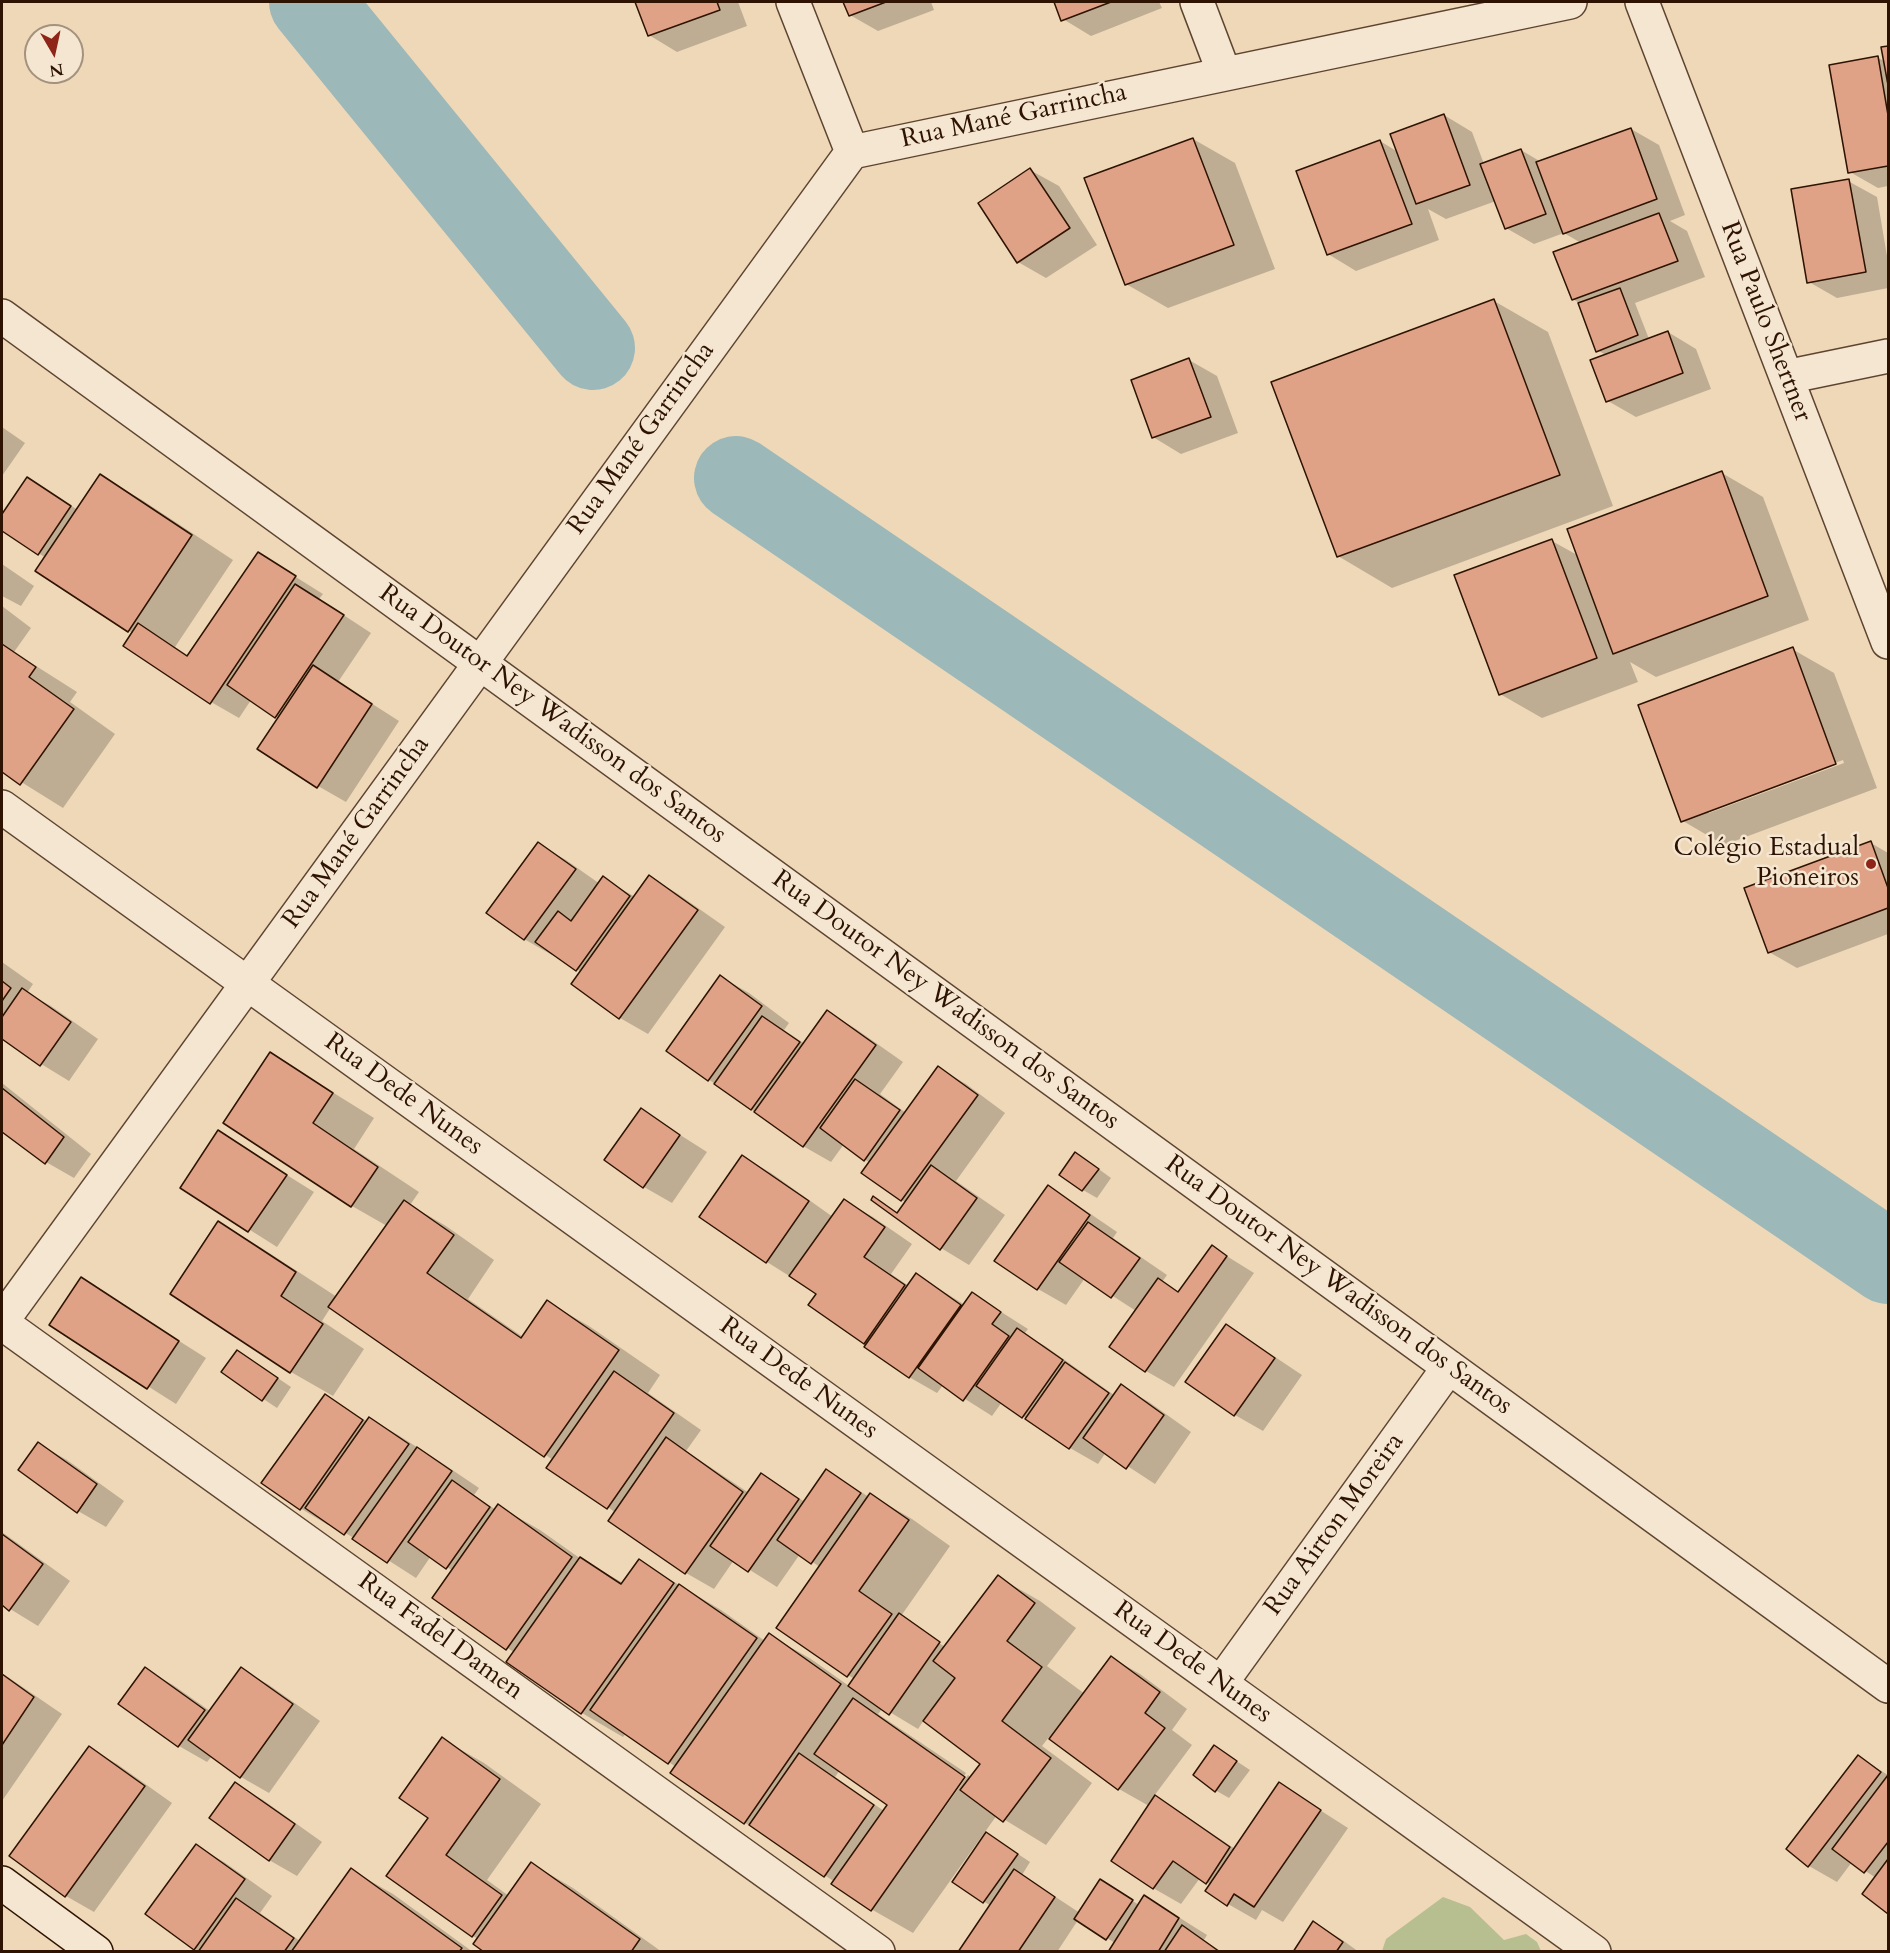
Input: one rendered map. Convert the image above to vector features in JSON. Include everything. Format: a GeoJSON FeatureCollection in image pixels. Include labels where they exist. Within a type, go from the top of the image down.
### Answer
{"type":"FeatureCollection","features":[{"type":"Feature","properties":{"kind":"street"},"geometry":{"type":"LineString","coordinates":[[793,2],[852,152]]}},
{"type":"Feature","properties":{"kind":"street"},"geometry":{"type":"LineString","coordinates":[[1197,2],[1224,73]]}},
{"type":"Feature","properties":{"kind":"street","name":"Rua Mané Garrincha"},"geometry":{"type":"LineString","coordinates":[[2,1322],[852,152],[1570,2]]}},
{"type":"Feature","properties":{"kind":"street","name":"Rua Paulo Shertner"},"geometry":{"type":"LineString","coordinates":[[1642,2],[1888,642]]}},
{"type":"Feature","properties":{"kind":"street","name":"Rua Doutor Ney Wadisson dos Santos"},"geometry":{"type":"LineString","coordinates":[[2,316],[1888,1686]]}},
{"type":"Feature","properties":{"kind":"street"},"geometry":{"type":"LineString","coordinates":[[1786,377],[1888,356]]}},
{"type":"Feature","properties":{"kind":"street","name":"Rua Dede Nunes"},"geometry":{"type":"LineString","coordinates":[[2,807],[1594,1952]]}},
{"type":"Feature","properties":{"kind":"street","name":"Rua Fadel Damen"},"geometry":{"type":"LineString","coordinates":[[2,1322],[878,1952]]}},
{"type":"Feature","properties":{"kind":"street","name":"Rua Airton Moreira"},"geometry":{"type":"LineString","coordinates":[[1221,1683],[1449,1367]]}},
{"type":"Feature","properties":{"kind":"street"},"geometry":{"type":"LineString","coordinates":[[2,1883],[96,1952]]}},
{"type":"Feature","properties":{"kind":"green space"},"geometry":{"type":"Polygon","coordinates":[[[1443,1897],[1470,1907],[1504,1940],[1526,1934],[1537,1942],[1541,1951],[1382,1951],[1386,1939],[1443,1897]]]}},
{"type":"Feature","properties":{"kind":"building"},"geometry":{"type":"Polygon","coordinates":[[[635,2],[717,2],[720,10],[648,36],[635,2]]]}},
{"type":"Feature","properties":{"kind":"building"},"geometry":{"type":"Polygon","coordinates":[[[843,2],[886,2],[849,16],[843,2]]]}},
{"type":"Feature","properties":{"kind":"building"},"geometry":{"type":"Polygon","coordinates":[[[1054,2],[1111,2],[1061,21],[1054,2]]]}},
{"type":"Feature","properties":{"kind":"building"},"geometry":{"type":"Polygon","coordinates":[[[1888,46],[1888,85],[1881,47],[1888,46]]]}},
{"type":"Feature","properties":{"kind":"building"},"geometry":{"type":"Polygon","coordinates":[[[1878,56],[1888,115],[1888,166],[1848,173],[1829,65],[1878,56]]]}},
{"type":"Feature","properties":{"kind":"building"},"geometry":{"type":"Polygon","coordinates":[[[1444,114],[1470,185],[1416,204],[1390,134],[1444,114]]]}},
{"type":"Feature","properties":{"kind":"building"},"geometry":{"type":"Polygon","coordinates":[[[1631,128],[1657,199],[1563,234],[1536,162],[1631,128]]]}},
{"type":"Feature","properties":{"kind":"building"},"geometry":{"type":"Polygon","coordinates":[[[1193,138],[1234,245],[1125,285],[1084,178],[1193,138]]]}},
{"type":"Feature","properties":{"kind":"building"},"geometry":{"type":"Polygon","coordinates":[[[1380,140],[1412,224],[1327,255],[1296,171],[1380,140]]]}},
{"type":"Feature","properties":{"kind":"building"},"geometry":{"type":"Polygon","coordinates":[[[1521,149],[1546,214],[1505,229],[1480,164],[1521,149]]]}},
{"type":"Feature","properties":{"kind":"building"},"geometry":{"type":"Polygon","coordinates":[[[1030,168],[1070,228],[1017,263],[978,203],[1030,168]]]}},
{"type":"Feature","properties":{"kind":"building"},"geometry":{"type":"Polygon","coordinates":[[[1849,179],[1866,272],[1807,283],[1791,189],[1849,179]]]}},
{"type":"Feature","properties":{"kind":"building"},"geometry":{"type":"Polygon","coordinates":[[[1659,213],[1678,261],[1572,300],[1553,252],[1659,213]]]}},
{"type":"Feature","properties":{"kind":"building"},"geometry":{"type":"Polygon","coordinates":[[[1620,288],[1638,335],[1596,352],[1578,303],[1620,288]]]}},
{"type":"Feature","properties":{"kind":"building"},"geometry":{"type":"Polygon","coordinates":[[[1494,299],[1560,475],[1337,557],[1271,382],[1494,299]]]}},
{"type":"Feature","properties":{"kind":"building"},"geometry":{"type":"Polygon","coordinates":[[[1668,331],[1683,373],[1606,402],[1590,360],[1668,331]]]}},
{"type":"Feature","properties":{"kind":"building"},"geometry":{"type":"Polygon","coordinates":[[[1189,358],[1211,417],[1152,438],[1131,380],[1189,358]]]}},
{"type":"Feature","properties":{"kind":"building"},"geometry":{"type":"Polygon","coordinates":[[[1722,471],[1768,596],[1613,654],[1567,529],[1722,471]]]}},
{"type":"Feature","properties":{"kind":"building"},"geometry":{"type":"Polygon","coordinates":[[[100,474],[192,535],[128,632],[35,571],[100,474]]]}},
{"type":"Feature","properties":{"kind":"building"},"geometry":{"type":"Polygon","coordinates":[[[27,477],[71,506],[38,555],[2,531],[2,514],[27,477]]]}},
{"type":"Feature","properties":{"kind":"building"},"geometry":{"type":"Polygon","coordinates":[[[1552,539],[1597,658],[1499,695],[1454,575],[1552,539]]]}},
{"type":"Feature","properties":{"kind":"building"},"geometry":{"type":"Polygon","coordinates":[[[258,552],[296,576],[210,704],[123,646],[138,623],[187,656],[258,552]]]}},
{"type":"Feature","properties":{"kind":"building"},"geometry":{"type":"Polygon","coordinates":[[[295,584],[344,615],[275,718],[227,685],[295,584]]]}},
{"type":"Feature","properties":{"kind":"building"},"geometry":{"type":"Polygon","coordinates":[[[2,644],[36,667],[29,677],[74,709],[20,785],[2,772],[2,644]]]}},
{"type":"Feature","properties":{"kind":"building"},"geometry":{"type":"Polygon","coordinates":[[[1793,647],[1836,764],[1681,822],[1638,705],[1793,647]]]}},
{"type":"Feature","properties":{"kind":"building"},"geometry":{"type":"Polygon","coordinates":[[[313,665],[372,704],[317,788],[257,749],[313,665]]]}},
{"type":"Feature","properties":{"kind":"building"},"geometry":{"type":"Polygon","coordinates":[[[1871,841],[1888,888],[1888,908],[1768,953],[1744,888],[1871,841]]]}},
{"type":"Feature","properties":{"kind":"building"},"geometry":{"type":"Polygon","coordinates":[[[538,842],[576,869],[524,940],[486,913],[538,842]]]}},
{"type":"Feature","properties":{"kind":"building"},"geometry":{"type":"Polygon","coordinates":[[[649,875],[698,910],[619,1019],[571,984],[649,875]]]}},
{"type":"Feature","properties":{"kind":"building"},"geometry":{"type":"Polygon","coordinates":[[[603,876],[630,896],[576,971],[535,942],[558,911],[571,921],[603,876]]]}},
{"type":"Feature","properties":{"kind":"building"},"geometry":{"type":"Polygon","coordinates":[[[720,975],[762,1006],[708,1081],[666,1051],[720,975]]]}},
{"type":"Feature","properties":{"kind":"building"},"geometry":{"type":"Polygon","coordinates":[[[2,981],[11,988],[2,1001],[2,981]]]}},
{"type":"Feature","properties":{"kind":"building"},"geometry":{"type":"Polygon","coordinates":[[[22,988],[71,1022],[40,1066],[2,1039],[2,1017],[22,988]]]}},
{"type":"Feature","properties":{"kind":"building"},"geometry":{"type":"Polygon","coordinates":[[[827,1010],[876,1045],[803,1147],[754,1112],[827,1010]]]}},
{"type":"Feature","properties":{"kind":"building"},"geometry":{"type":"Polygon","coordinates":[[[762,1016],[800,1042],[751,1110],[714,1084],[762,1016]]]}},
{"type":"Feature","properties":{"kind":"building"},"geometry":{"type":"Polygon","coordinates":[[[270,1052],[333,1093],[313,1123],[378,1167],[351,1207],[223,1123],[270,1052]]]}},
{"type":"Feature","properties":{"kind":"building"},"geometry":{"type":"Polygon","coordinates":[[[938,1066],[978,1095],[901,1201],[861,1173],[938,1066]]]}},
{"type":"Feature","properties":{"kind":"building"},"geometry":{"type":"Polygon","coordinates":[[[855,1079],[900,1110],[864,1161],[820,1128],[855,1079]]]}},
{"type":"Feature","properties":{"kind":"building"},"geometry":{"type":"Polygon","coordinates":[[[2,1088],[64,1137],[45,1164],[2,1132],[2,1088]]]}},
{"type":"Feature","properties":{"kind":"building"},"geometry":{"type":"Polygon","coordinates":[[[641,1108],[680,1135],[643,1188],[604,1160],[641,1108]]]}},
{"type":"Feature","properties":{"kind":"building"},"geometry":{"type":"Polygon","coordinates":[[[218,1130],[287,1175],[248,1232],[180,1188],[218,1130]]]}},
{"type":"Feature","properties":{"kind":"building"},"geometry":{"type":"Polygon","coordinates":[[[1075,1152],[1099,1169],[1082,1191],[1059,1175],[1075,1152]]]}},
{"type":"Feature","properties":{"kind":"building"},"geometry":{"type":"Polygon","coordinates":[[[742,1155],[809,1201],[766,1263],[699,1217],[742,1155]]]}},
{"type":"Feature","properties":{"kind":"building"},"geometry":{"type":"Polygon","coordinates":[[[931,1165],[977,1198],[940,1250],[871,1200],[873,1196],[897,1213],[931,1165]]]}},
{"type":"Feature","properties":{"kind":"building"},"geometry":{"type":"Polygon","coordinates":[[[1048,1185],[1090,1215],[1037,1290],[994,1261],[1048,1185]]]}},
{"type":"Feature","properties":{"kind":"building"},"geometry":{"type":"Polygon","coordinates":[[[844,1199],[885,1227],[864,1257],[905,1285],[864,1344],[808,1305],[816,1294],[789,1276],[844,1199]]]}},
{"type":"Feature","properties":{"kind":"building"},"geometry":{"type":"Polygon","coordinates":[[[404,1200],[454,1235],[427,1273],[521,1338],[547,1300],[619,1350],[544,1457],[328,1307],[404,1200]]]}},
{"type":"Feature","properties":{"kind":"building"},"geometry":{"type":"Polygon","coordinates":[[[218,1221],[296,1272],[281,1296],[323,1324],[290,1373],[170,1294],[218,1221]]]}},
{"type":"Feature","properties":{"kind":"building"},"geometry":{"type":"Polygon","coordinates":[[[1088,1222],[1140,1258],[1111,1298],[1059,1262],[1088,1222]]]}},
{"type":"Feature","properties":{"kind":"building"},"geometry":{"type":"Polygon","coordinates":[[[1212,1245],[1227,1256],[1145,1372],[1109,1347],[1158,1278],[1178,1292],[1212,1245]]]}},
{"type":"Feature","properties":{"kind":"building"},"geometry":{"type":"Polygon","coordinates":[[[916,1273],[961,1305],[909,1378],[864,1347],[916,1273]]]}},
{"type":"Feature","properties":{"kind":"building"},"geometry":{"type":"Polygon","coordinates":[[[81,1277],[179,1341],[147,1389],[49,1325],[81,1277]]]}},
{"type":"Feature","properties":{"kind":"building"},"geometry":{"type":"Polygon","coordinates":[[[972,1292],[1001,1312],[992,1324],[1009,1336],[963,1401],[918,1368],[972,1292]]]}},
{"type":"Feature","properties":{"kind":"building"},"geometry":{"type":"Polygon","coordinates":[[[1226,1324],[1275,1358],[1234,1416],[1185,1382],[1226,1324]]]}},
{"type":"Feature","properties":{"kind":"building"},"geometry":{"type":"Polygon","coordinates":[[[1017,1328],[1063,1360],[1022,1418],[976,1386],[1017,1328]]]}},
{"type":"Feature","properties":{"kind":"building"},"geometry":{"type":"Polygon","coordinates":[[[237,1350],[278,1378],[262,1401],[221,1372],[237,1350]]]}},
{"type":"Feature","properties":{"kind":"building"},"geometry":{"type":"Polygon","coordinates":[[[1065,1362],[1109,1393],[1069,1449],[1025,1419],[1065,1362]]]}},
{"type":"Feature","properties":{"kind":"building"},"geometry":{"type":"Polygon","coordinates":[[[614,1371],[674,1413],[607,1509],[546,1468],[614,1371]]]}},
{"type":"Feature","properties":{"kind":"building"},"geometry":{"type":"Polygon","coordinates":[[[1121,1384],[1164,1415],[1126,1469],[1083,1438],[1121,1384]]]}},
{"type":"Feature","properties":{"kind":"building"},"geometry":{"type":"Polygon","coordinates":[[[325,1394],[363,1420],[300,1510],[261,1483],[325,1394]]]}},
{"type":"Feature","properties":{"kind":"building"},"geometry":{"type":"Polygon","coordinates":[[[369,1417],[409,1444],[344,1535],[305,1508],[369,1417]]]}},
{"type":"Feature","properties":{"kind":"building"},"geometry":{"type":"Polygon","coordinates":[[[666,1437],[743,1492],[685,1574],[608,1521],[666,1437]]]}},
{"type":"Feature","properties":{"kind":"building"},"geometry":{"type":"Polygon","coordinates":[[[38,1442],[97,1484],[77,1513],[18,1470],[38,1442]]]}},
{"type":"Feature","properties":{"kind":"building"},"geometry":{"type":"Polygon","coordinates":[[[417,1447],[452,1471],[387,1563],[352,1539],[417,1447]]]}},
{"type":"Feature","properties":{"kind":"building"},"geometry":{"type":"Polygon","coordinates":[[[826,1469],[861,1493],[811,1564],[777,1540],[826,1469]]]}},
{"type":"Feature","properties":{"kind":"building"},"geometry":{"type":"Polygon","coordinates":[[[761,1473],[799,1499],[748,1572],[710,1546],[761,1473]]]}},
{"type":"Feature","properties":{"kind":"building"},"geometry":{"type":"Polygon","coordinates":[[[452,1480],[490,1507],[446,1569],[408,1542],[452,1480]]]}},
{"type":"Feature","properties":{"kind":"building"},"geometry":{"type":"Polygon","coordinates":[[[870,1493],[909,1520],[859,1591],[892,1614],[847,1677],[776,1628],[870,1493]]]}},
{"type":"Feature","properties":{"kind":"building"},"geometry":{"type":"Polygon","coordinates":[[[498,1504],[572,1557],[506,1650],[432,1598],[498,1504]]]}},
{"type":"Feature","properties":{"kind":"building"},"geometry":{"type":"Polygon","coordinates":[[[2,1534],[43,1564],[9,1611],[2,1605],[2,1534]]]}},
{"type":"Feature","properties":{"kind":"building"},"geometry":{"type":"Polygon","coordinates":[[[580,1557],[621,1584],[639,1559],[674,1583],[581,1714],[506,1662],[580,1557]]]}},
{"type":"Feature","properties":{"kind":"building"},"geometry":{"type":"Polygon","coordinates":[[[998,1575],[1035,1603],[1007,1641],[1042,1667],[1002,1721],[1051,1758],[1003,1822],[960,1790],[980,1764],[923,1721],[955,1678],[933,1661],[998,1575]]]}},
{"type":"Feature","properties":{"kind":"building"},"geometry":{"type":"Polygon","coordinates":[[[679,1584],[757,1638],[668,1764],[590,1710],[679,1584]]]}},
{"type":"Feature","properties":{"kind":"building"},"geometry":{"type":"Polygon","coordinates":[[[899,1613],[940,1642],[889,1715],[848,1686],[899,1613]]]}},
{"type":"Feature","properties":{"kind":"building"},"geometry":{"type":"Polygon","coordinates":[[[769,1633],[841,1684],[744,1824],[670,1773],[769,1633]]]}},
{"type":"Feature","properties":{"kind":"building"},"geometry":{"type":"Polygon","coordinates":[[[1111,1656],[1160,1692],[1145,1713],[1165,1728],[1118,1790],[1049,1739],[1111,1656]]]}},
{"type":"Feature","properties":{"kind":"building"},"geometry":{"type":"Polygon","coordinates":[[[145,1667],[205,1710],[178,1747],[118,1704],[145,1667]]]}},
{"type":"Feature","properties":{"kind":"building"},"geometry":{"type":"Polygon","coordinates":[[[241,1667],[293,1704],[240,1778],[188,1740],[241,1667]]]}},
{"type":"Feature","properties":{"kind":"building"},"geometry":{"type":"Polygon","coordinates":[[[2,1674],[34,1697],[2,1745],[2,1674]]]}},
{"type":"Feature","properties":{"kind":"building"},"geometry":{"type":"Polygon","coordinates":[[[853,1698],[965,1777],[871,1911],[831,1884],[887,1805],[814,1754],[853,1698]]]}},
{"type":"Feature","properties":{"kind":"building"},"geometry":{"type":"Polygon","coordinates":[[[442,1737],[500,1779],[446,1855],[502,1895],[472,1937],[386,1876],[428,1818],[399,1798],[442,1737]]]}},
{"type":"Feature","properties":{"kind":"building"},"geometry":{"type":"Polygon","coordinates":[[[1214,1745],[1237,1761],[1215,1792],[1193,1775],[1214,1745]]]}},
{"type":"Feature","properties":{"kind":"building"},"geometry":{"type":"Polygon","coordinates":[[[89,1746],[145,1786],[65,1897],[9,1856],[89,1746]]]}},
{"type":"Feature","properties":{"kind":"building"},"geometry":{"type":"Polygon","coordinates":[[[799,1753],[874,1805],[824,1877],[749,1825],[799,1753]]]}},
{"type":"Feature","properties":{"kind":"building"},"geometry":{"type":"Polygon","coordinates":[[[1858,1755],[1881,1772],[1808,1867],[1786,1849],[1858,1755]]]}},
{"type":"Feature","properties":{"kind":"building"},"geometry":{"type":"Polygon","coordinates":[[[1888,1775],[1888,1842],[1864,1873],[1832,1849],[1888,1775]]]}},
{"type":"Feature","properties":{"kind":"building"},"geometry":{"type":"Polygon","coordinates":[[[235,1782],[295,1824],[269,1861],[209,1818],[235,1782]]]}},
{"type":"Feature","properties":{"kind":"building"},"geometry":{"type":"Polygon","coordinates":[[[1279,1782],[1321,1810],[1254,1907],[1234,1894],[1227,1906],[1205,1891],[1279,1782]]]}},
{"type":"Feature","properties":{"kind":"building"},"geometry":{"type":"Polygon","coordinates":[[[1155,1795],[1230,1847],[1206,1884],[1173,1861],[1153,1889],[1111,1861],[1155,1795]]]}},
{"type":"Feature","properties":{"kind":"building"},"geometry":{"type":"Polygon","coordinates":[[[986,1832],[1018,1854],[983,1903],[952,1882],[986,1832]]]}},
{"type":"Feature","properties":{"kind":"building"},"geometry":{"type":"Polygon","coordinates":[[[196,1844],[245,1879],[194,1950],[145,1914],[196,1844]]]}},
{"type":"Feature","properties":{"kind":"building"},"geometry":{"type":"Polygon","coordinates":[[[1888,1859],[1888,1914],[1862,1894],[1888,1859]]]}},
{"type":"Feature","properties":{"kind":"building"},"geometry":{"type":"Polygon","coordinates":[[[531,1862],[640,1939],[631,1952],[484,1952],[473,1944],[531,1862]]]}},
{"type":"Feature","properties":{"kind":"building"},"geometry":{"type":"Polygon","coordinates":[[[351,1868],[462,1948],[459,1952],[291,1952],[351,1868]]]}},
{"type":"Feature","properties":{"kind":"building"},"geometry":{"type":"Polygon","coordinates":[[[1014,1869],[1055,1897],[1018,1952],[958,1952],[1014,1869]]]}},
{"type":"Feature","properties":{"kind":"building"},"geometry":{"type":"Polygon","coordinates":[[[1100,1879],[1133,1900],[1106,1940],[1074,1919],[1100,1879]]]}},
{"type":"Feature","properties":{"kind":"building"},"geometry":{"type":"Polygon","coordinates":[[[1144,1895],[1179,1918],[1158,1952],[1108,1952],[1144,1895]]]}},
{"type":"Feature","properties":{"kind":"building"},"geometry":{"type":"Polygon","coordinates":[[[236,1898],[294,1938],[284,1952],[198,1952],[236,1898]]]}},
{"type":"Feature","properties":{"kind":"building"},"geometry":{"type":"Polygon","coordinates":[[[1313,1921],[1343,1942],[1336,1952],[1293,1952],[1313,1921]]]}},
{"type":"Feature","properties":{"kind":"building"},"geometry":{"type":"Polygon","coordinates":[[[1182,1925],[1220,1952],[1164,1952],[1182,1925]]]}},
{"type":"Feature","properties":{"kind":"waterway"},"geometry":{"type":"LineString","coordinates":[[311,2],[593,348]]}},
{"type":"Feature","properties":{"kind":"waterway"},"geometry":{"type":"LineString","coordinates":[[736,478],[1888,1262]]}},
{"type":"Feature","properties":{"kind":"place","name":"Colégio Estadual Pioneiros"},"geometry":{"type":"Point","coordinates":[1871,864]}}]}
